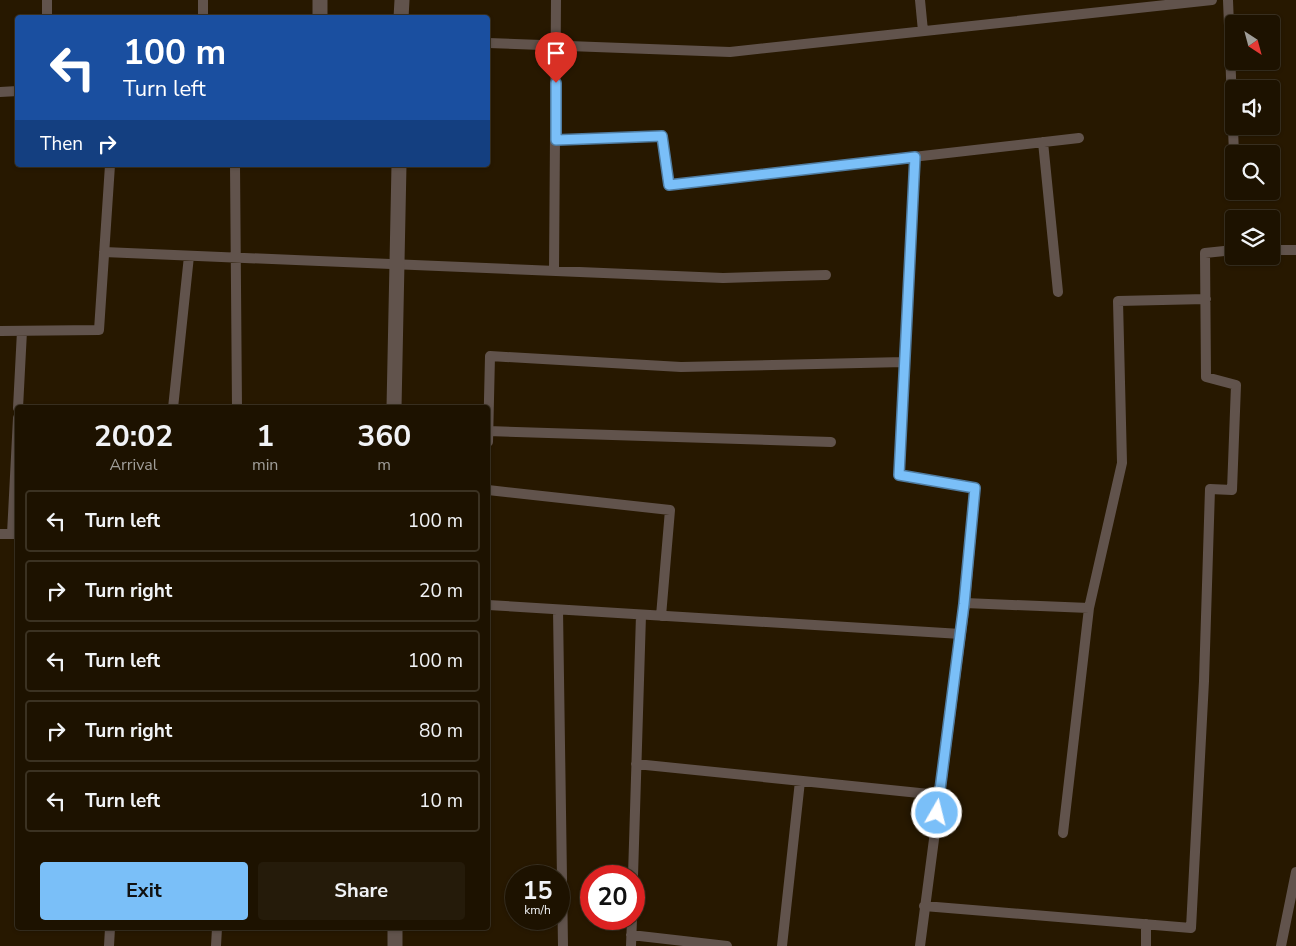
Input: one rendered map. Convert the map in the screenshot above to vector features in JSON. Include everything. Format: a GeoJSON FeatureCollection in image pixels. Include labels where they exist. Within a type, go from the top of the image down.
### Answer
{"type":"FeatureCollection","features":[{"type":"Feature","properties":{"kind":"street"},"geometry":{"type":"LineString","coordinates":[[320,0],[320,15]]}},
{"type":"Feature","properties":{"kind":"street"},"geometry":{"type":"LineString","coordinates":[[401,15],[402,0]]}},
{"type":"Feature","properties":{"kind":"street"},"geometry":{"type":"LineString","coordinates":[[394,405],[399,167]]}},
{"type":"Feature","properties":{"kind":"street"},"geometry":{"type":"LineString","coordinates":[[395,930],[395,946]]}},
{"type":"Feature","properties":{"kind":"lane"},"geometry":{"type":"LineString","coordinates":[[47,0],[47,15]]}},
{"type":"Feature","properties":{"kind":"lane"},"geometry":{"type":"LineString","coordinates":[[203,0],[203,15]]}},
{"type":"Feature","properties":{"kind":"lane"},"geometry":{"type":"LineString","coordinates":[[554,271],[556,0]]}},
{"type":"Feature","properties":{"kind":"lane"},"geometry":{"type":"LineString","coordinates":[[920,0],[923,32]]}},
{"type":"Feature","properties":{"kind":"lane"},"geometry":{"type":"LineString","coordinates":[[490,43],[730,52],[1212,0]]}},
{"type":"Feature","properties":{"kind":"lane"},"geometry":{"type":"LineString","coordinates":[[1228,0],[1234,145]]}},
{"type":"Feature","properties":{"kind":"lane"},"geometry":{"type":"LineString","coordinates":[[0,92],[15,91]]}},
{"type":"Feature","properties":{"kind":"lane"},"geometry":{"type":"LineString","coordinates":[[556,140],[662,136],[669,185],[1080,138]]}},
{"type":"Feature","properties":{"kind":"lane"},"geometry":{"type":"LineString","coordinates":[[1043,142],[1058,292]]}},
{"type":"Feature","properties":{"kind":"lane"},"geometry":{"type":"LineString","coordinates":[[915,157],[899,475],[975,488],[961,634],[920,946]]}},
{"type":"Feature","properties":{"kind":"lane"},"geometry":{"type":"LineString","coordinates":[[0,331],[98,330],[110,167]]}},
{"type":"Feature","properties":{"kind":"lane"},"geometry":{"type":"LineString","coordinates":[[235,167],[237,405]]}},
{"type":"Feature","properties":{"kind":"lane"},"geometry":{"type":"LineString","coordinates":[[1280,250],[1296,250]]}},
{"type":"Feature","properties":{"kind":"lane"},"geometry":{"type":"LineString","coordinates":[[924,906],[1191,928],[1204,680],[1210,489],[1232,490],[1236,385],[1206,378],[1205,253],[1225,251]]}},
{"type":"Feature","properties":{"kind":"lane"},"geometry":{"type":"LineString","coordinates":[[104,252],[723,278],[826,275]]}},
{"type":"Feature","properties":{"kind":"lane"},"geometry":{"type":"LineString","coordinates":[[173,405],[189,256]]}},
{"type":"Feature","properties":{"kind":"lane"},"geometry":{"type":"LineString","coordinates":[[1063,833],[1088,608],[1122,462],[1118,301],[1206,299]]}},
{"type":"Feature","properties":{"kind":"lane"},"geometry":{"type":"LineString","coordinates":[[18,405],[22,331]]}},
{"type":"Feature","properties":{"kind":"lane"},"geometry":{"type":"LineString","coordinates":[[489,405],[490,356],[681,367],[904,362]]}},
{"type":"Feature","properties":{"kind":"lane"},"geometry":{"type":"LineString","coordinates":[[490,431],[831,442]]}},
{"type":"Feature","properties":{"kind":"lane"},"geometry":{"type":"LineString","coordinates":[[490,490],[670,510],[661,616]]}},
{"type":"Feature","properties":{"kind":"lane"},"geometry":{"type":"LineString","coordinates":[[0,534],[15,534]]}},
{"type":"Feature","properties":{"kind":"lane"},"geometry":{"type":"LineString","coordinates":[[964,604],[1088,608]]}},
{"type":"Feature","properties":{"kind":"lane"},"geometry":{"type":"LineString","coordinates":[[490,605],[961,634]]}},
{"type":"Feature","properties":{"kind":"lane"},"geometry":{"type":"LineString","coordinates":[[558,610],[563,946]]}},
{"type":"Feature","properties":{"kind":"lane"},"geometry":{"type":"LineString","coordinates":[[633,865],[641,615]]}},
{"type":"Feature","properties":{"kind":"lane"},"geometry":{"type":"LineString","coordinates":[[636,764],[939,795]]}},
{"type":"Feature","properties":{"kind":"lane"},"geometry":{"type":"LineString","coordinates":[[782,946],[800,781]]}},
{"type":"Feature","properties":{"kind":"lane"},"geometry":{"type":"LineString","coordinates":[[1281,946],[1296,872]]}},
{"type":"Feature","properties":{"kind":"lane"},"geometry":{"type":"LineString","coordinates":[[1146,924],[1146,946]]}},
{"type":"Feature","properties":{"kind":"lane"},"geometry":{"type":"LineString","coordinates":[[109,946],[110,930]]}},
{"type":"Feature","properties":{"kind":"lane"},"geometry":{"type":"LineString","coordinates":[[216,946],[217,930]]}},
{"type":"Feature","properties":{"kind":"lane"},"geometry":{"type":"LineString","coordinates":[[631,941],[727,946]]}},
{"type":"Feature","properties":{"kind":"route"},"geometry":{"type":"LineString","coordinates":[[556,83],[556,140],[662,136],[669,185],[915,157],[899,475],[975,488],[964,604],[937,813]]}}]}
